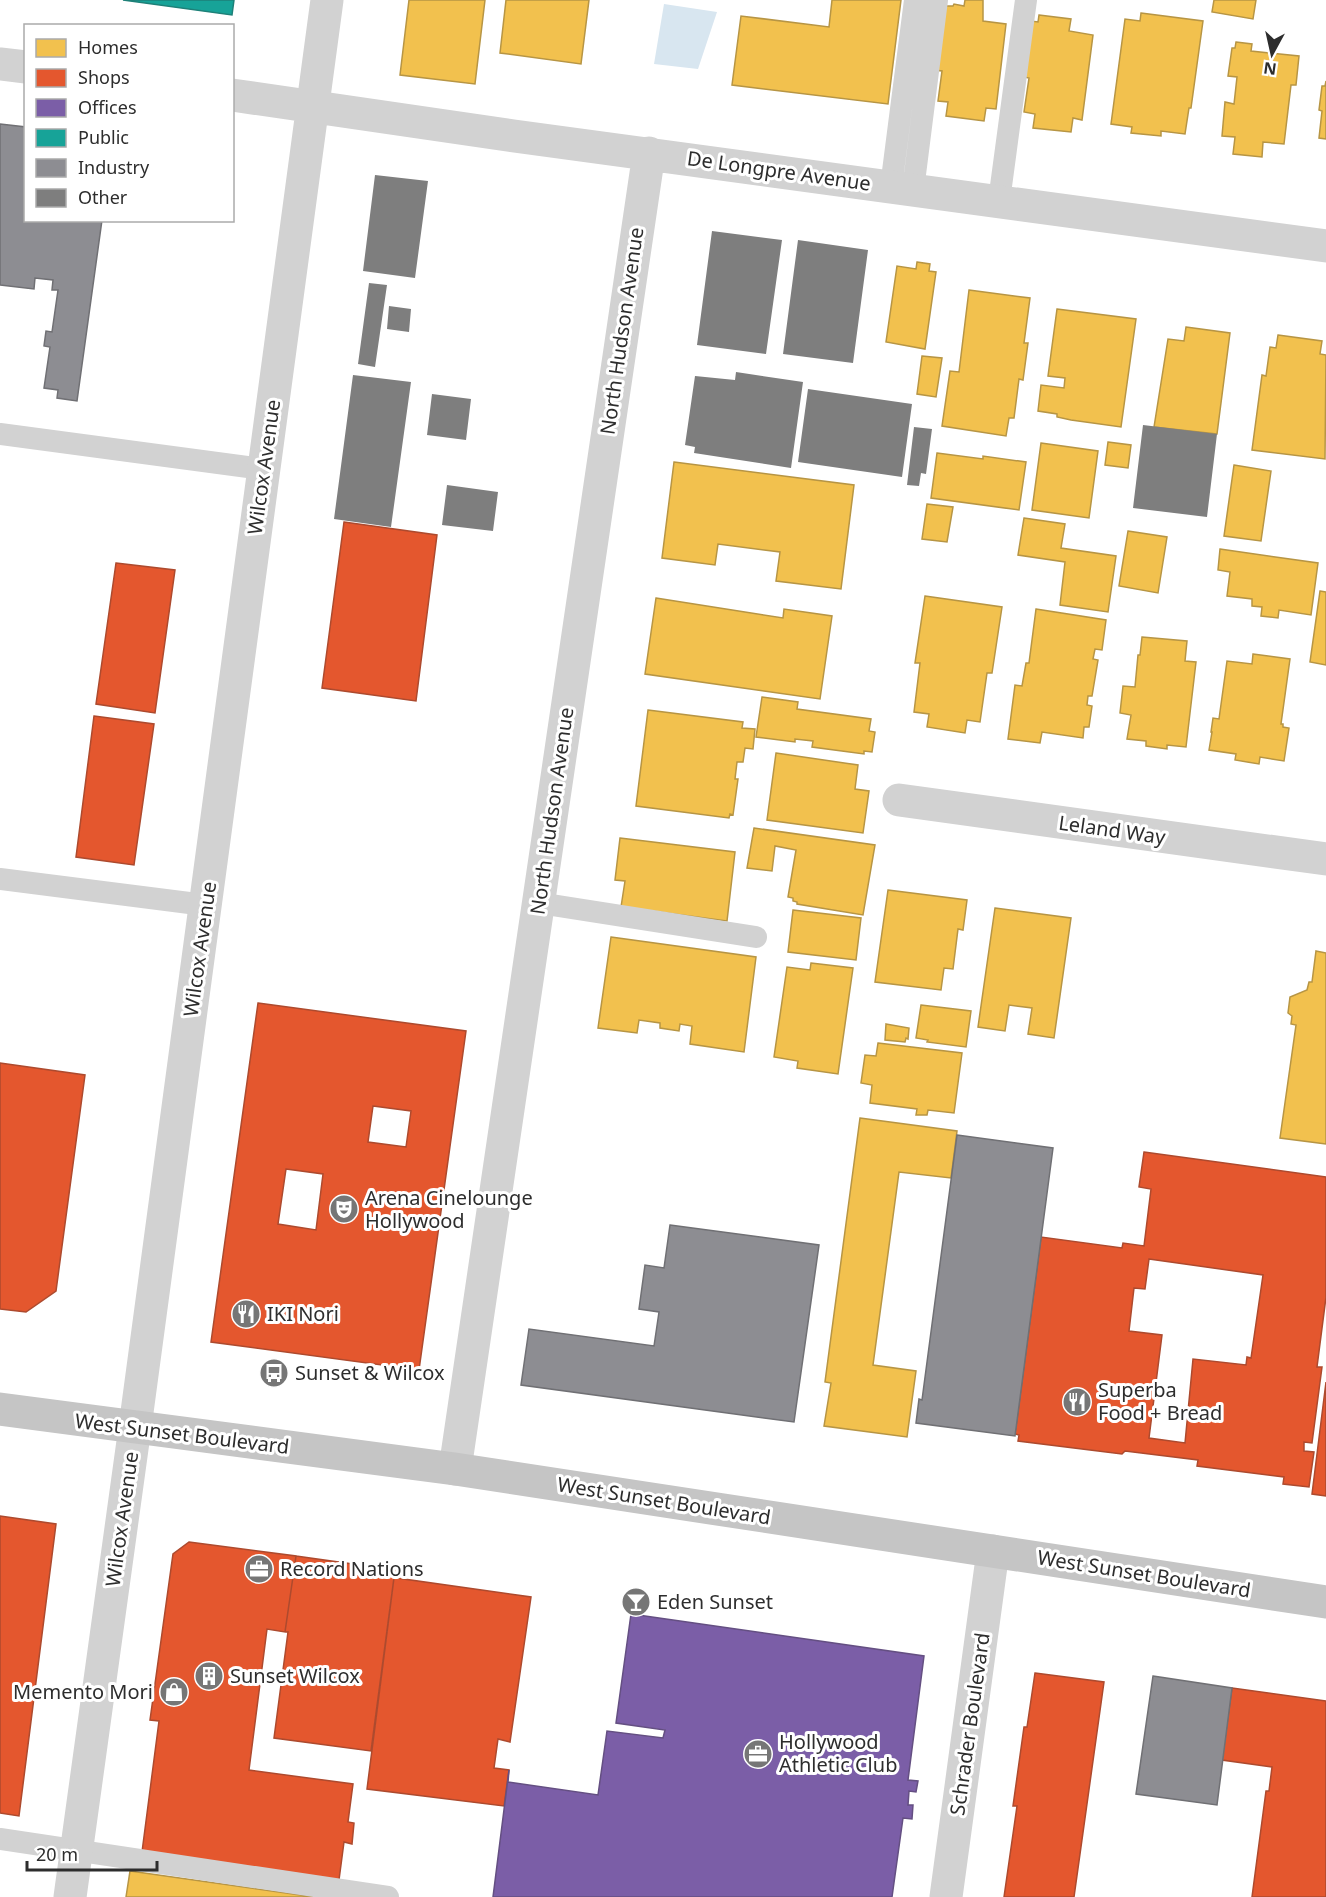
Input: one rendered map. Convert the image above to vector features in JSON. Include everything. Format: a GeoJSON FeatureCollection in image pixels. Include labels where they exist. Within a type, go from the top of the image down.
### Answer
{"type":"FeatureCollection","features":[{"type":"Feature","properties":{"kind":"main road","name":"West Sunset Boulevard"},"geometry":{"type":"LineString","coordinates":[[0,1409],[455,1469],[1326,1602]]}},
{"type":"Feature","properties":{"kind":"street","name":"Wilcox Avenue"},"geometry":{"type":"LineString","coordinates":[[70,1897],[327,0]]}},
{"type":"Feature","properties":{"kind":"street"},"geometry":{"type":"LineString","coordinates":[[0,64],[24,67]]}},
{"type":"Feature","properties":{"kind":"street","name":"De Longpre Avenue"},"geometry":{"type":"LineString","coordinates":[[234,95],[1326,246]]}},
{"type":"Feature","properties":{"kind":"street","name":"North Hudson Avenue"},"geometry":{"type":"LineString","coordinates":[[455,1469],[649,153]]}},
{"type":"Feature","properties":{"kind":"street","name":"Leland Way"},"geometry":{"type":"LineString","coordinates":[[899,800],[1326,859]]}},
{"type":"Feature","properties":{"kind":"street","name":"Schrader Boulevard"},"geometry":{"type":"LineString","coordinates":[[946,1897],[993,1551]]}},
{"type":"Feature","properties":{"kind":"lane"},"geometry":{"type":"LineString","coordinates":[[902,188],[915,0]]}},
{"type":"Feature","properties":{"kind":"lane"},"geometry":{"type":"LineString","coordinates":[[902,188],[937,0]]}},
{"type":"Feature","properties":{"kind":"lane"},"geometry":{"type":"LineString","coordinates":[[999,201],[1026,0]]}},
{"type":"Feature","properties":{"kind":"lane"},"geometry":{"type":"LineString","coordinates":[[0,434],[263,469]]}},
{"type":"Feature","properties":{"kind":"lane"},"geometry":{"type":"LineString","coordinates":[[0,879],[205,905]]}},
{"type":"Feature","properties":{"kind":"lane"},"geometry":{"type":"LineString","coordinates":[[538,903],[756,937]]}},
{"type":"Feature","properties":{"kind":"lane"},"geometry":{"type":"LineString","coordinates":[[0,1839],[388,1897]]}},
{"type":"Feature","properties":{"kind":"shaded area"},"geometry":{"type":"Polygon","coordinates":[[[664,4],[717,12],[698,69],[654,64],[664,4]]]}},
{"type":"Feature","properties":{"kind":"building: Homes"},"geometry":{"type":"Polygon","coordinates":[[[409,0],[485,0],[475,84],[400,75],[409,0]]]}},
{"type":"Feature","properties":{"kind":"building: Homes"},"geometry":{"type":"Polygon","coordinates":[[[506,0],[589,0],[581,64],[500,53],[506,0]]]}},
{"type":"Feature","properties":{"kind":"building: Homes"},"geometry":{"type":"Polygon","coordinates":[[[832,0],[901,0],[888,104],[732,85],[741,16],[829,27],[832,0]]]}},
{"type":"Feature","properties":{"kind":"building: Homes"},"geometry":{"type":"Polygon","coordinates":[[[965,0],[983,0],[983,21],[1006,24],[996,109],[986,108],[984,121],[946,116],[948,102],[938,101],[942,71],[934,70],[944,6],[954,4],[964,6],[965,0]]]}},
{"type":"Feature","properties":{"kind":"building: Homes"},"geometry":{"type":"Polygon","coordinates":[[[1214,0],[1256,0],[1253,19],[1212,12],[1214,0]]]}},
{"type":"Feature","properties":{"kind":"building: Homes"},"geometry":{"type":"Polygon","coordinates":[[[1141,13],[1203,21],[1191,108],[1189,108],[1185,134],[1161,131],[1161,136],[1131,133],[1132,127],[1111,124],[1125,19],[1140,21],[1141,13]]]}},
{"type":"Feature","properties":{"kind":"building: Homes"},"geometry":{"type":"Polygon","coordinates":[[[1039,15],[1071,19],[1069,31],[1093,35],[1082,120],[1073,118],[1071,132],[1033,128],[1035,114],[1024,112],[1029,78],[1024,77],[1031,21],[1038,22],[1039,15]]]}},
{"type":"Feature","properties":{"kind":"building: Homes"},"geometry":{"type":"Polygon","coordinates":[[[1236,42],[1252,44],[1251,51],[1299,56],[1296,85],[1291,85],[1284,144],[1263,142],[1262,157],[1233,154],[1235,137],[1222,136],[1225,102],[1234,104],[1237,77],[1228,76],[1232,48],[1235,48],[1236,42]]]}},
{"type":"Feature","properties":{"kind":"building: Homes"},"geometry":{"type":"Polygon","coordinates":[[[1326,81],[1326,139],[1319,138],[1322,111],[1319,110],[1322,86],[1325,86],[1326,81]]]}},
{"type":"Feature","properties":{"kind":"building: Homes"},"geometry":{"type":"Polygon","coordinates":[[[917,262],[930,264],[929,271],[936,272],[925,349],[886,342],[897,266],[916,269],[917,262]]]}},
{"type":"Feature","properties":{"kind":"building: Homes"},"geometry":{"type":"Polygon","coordinates":[[[969,290],[1030,298],[1024,343],[1028,343],[1023,380],[1019,379],[1014,418],[1009,418],[1006,436],[942,426],[950,371],[959,372],[969,290]]]}},
{"type":"Feature","properties":{"kind":"building: Homes"},"geometry":{"type":"Polygon","coordinates":[[[1057,309],[1136,319],[1121,427],[1071,420],[1057,417],[1057,414],[1038,411],[1041,385],[1064,388],[1065,378],[1048,376],[1057,309]]]}},
{"type":"Feature","properties":{"kind":"building: Homes"},"geometry":{"type":"Polygon","coordinates":[[[1186,327],[1230,333],[1217,434],[1154,427],[1168,339],[1184,341],[1186,327]]]}},
{"type":"Feature","properties":{"kind":"building: Homes"},"geometry":{"type":"Polygon","coordinates":[[[1278,335],[1322,341],[1320,354],[1326,355],[1325,459],[1252,450],[1262,375],[1266,376],[1270,347],[1276,348],[1278,335]]]}},
{"type":"Feature","properties":{"kind":"building: Homes"},"geometry":{"type":"Polygon","coordinates":[[[922,356],[942,358],[936,397],[917,394],[922,356]]]}},
{"type":"Feature","properties":{"kind":"building: Homes"},"geometry":{"type":"Polygon","coordinates":[[[1108,442],[1131,445],[1128,468],[1105,465],[1108,442]]]}},
{"type":"Feature","properties":{"kind":"building: Homes"},"geometry":{"type":"Polygon","coordinates":[[[1041,443],[1098,451],[1089,518],[1032,510],[1041,443]]]}},
{"type":"Feature","properties":{"kind":"building: Homes"},"geometry":{"type":"Polygon","coordinates":[[[937,453],[1026,462],[1019,510],[931,498],[937,453]]]}},
{"type":"Feature","properties":{"kind":"building: Homes"},"geometry":{"type":"Polygon","coordinates":[[[674,462],[854,485],[841,589],[776,581],[780,552],[718,544],[715,565],[662,558],[674,462]]]}},
{"type":"Feature","properties":{"kind":"building: Homes"},"geometry":{"type":"Polygon","coordinates":[[[1234,465],[1271,471],[1261,541],[1224,536],[1234,465]]]}},
{"type":"Feature","properties":{"kind":"building: Homes"},"geometry":{"type":"Polygon","coordinates":[[[927,504],[953,507],[947,542],[922,539],[927,504]]]}},
{"type":"Feature","properties":{"kind":"building: Homes"},"geometry":{"type":"Polygon","coordinates":[[[1024,518],[1065,524],[1061,548],[1116,556],[1108,612],[1060,605],[1065,562],[1018,555],[1024,518]]]}},
{"type":"Feature","properties":{"kind":"building: Homes"},"geometry":{"type":"Polygon","coordinates":[[[1128,531],[1167,537],[1158,593],[1119,586],[1128,531]]]}},
{"type":"Feature","properties":{"kind":"building: Homes"},"geometry":{"type":"Polygon","coordinates":[[[1220,549],[1318,563],[1311,615],[1279,610],[1278,618],[1261,616],[1262,607],[1252,606],[1252,599],[1227,596],[1230,572],[1218,570],[1220,549]]]}},
{"type":"Feature","properties":{"kind":"building: Homes"},"geometry":{"type":"Polygon","coordinates":[[[1320,591],[1326,592],[1326,665],[1310,662],[1320,591]]]}},
{"type":"Feature","properties":{"kind":"building: Homes"},"geometry":{"type":"Polygon","coordinates":[[[925,596],[1002,607],[992,673],[987,673],[980,722],[967,720],[965,733],[927,727],[929,714],[914,712],[920,663],[915,663],[925,596]]]}},
{"type":"Feature","properties":{"kind":"building: Homes"},"geometry":{"type":"Polygon","coordinates":[[[656,598],[783,618],[784,609],[832,616],[820,699],[645,674],[656,598]]]}},
{"type":"Feature","properties":{"kind":"building: Homes"},"geometry":{"type":"Polygon","coordinates":[[[1036,609],[1106,620],[1102,650],[1095,649],[1093,659],[1098,660],[1092,696],[1088,696],[1087,705],[1092,706],[1089,727],[1084,727],[1083,738],[1042,732],[1040,743],[1008,739],[1015,685],[1022,686],[1026,663],[1029,663],[1036,609]]]}},
{"type":"Feature","properties":{"kind":"building: Homes"},"geometry":{"type":"Polygon","coordinates":[[[1142,637],[1187,641],[1185,661],[1196,662],[1186,747],[1167,745],[1167,749],[1146,746],[1146,741],[1127,739],[1131,715],[1120,713],[1123,686],[1135,687],[1142,637]]]}},
{"type":"Feature","properties":{"kind":"building: Homes"},"geometry":{"type":"Polygon","coordinates":[[[1253,654],[1290,659],[1281,724],[1289,728],[1284,761],[1260,757],[1259,764],[1235,760],[1236,754],[1209,750],[1213,718],[1219,719],[1227,661],[1252,664],[1253,654]]]}},
{"type":"Feature","properties":{"kind":"building: Homes"},"geometry":{"type":"Polygon","coordinates":[[[762,697],[798,702],[797,709],[871,719],[869,731],[875,732],[872,752],[864,751],[864,754],[812,747],[813,741],[795,739],[795,742],[756,737],[762,697]]]}},
{"type":"Feature","properties":{"kind":"building: Homes"},"geometry":{"type":"Polygon","coordinates":[[[648,710],[743,722],[742,728],[755,729],[753,749],[745,748],[743,762],[737,762],[735,779],[738,779],[733,815],[730,814],[729,818],[636,806],[648,710]]]}},
{"type":"Feature","properties":{"kind":"building: Homes"},"geometry":{"type":"Polygon","coordinates":[[[776,753],[858,765],[855,789],[869,791],[863,833],[767,820],[776,753]]]}},
{"type":"Feature","properties":{"kind":"building: Homes"},"geometry":{"type":"Polygon","coordinates":[[[754,828],[875,845],[863,915],[797,904],[793,898],[788,897],[796,850],[775,846],[772,871],[747,868],[754,828]]]}},
{"type":"Feature","properties":{"kind":"building: Homes"},"geometry":{"type":"Polygon","coordinates":[[[620,838],[735,852],[727,921],[621,907],[625,881],[615,880],[620,838]]]}},
{"type":"Feature","properties":{"kind":"building: Homes"},"geometry":{"type":"Polygon","coordinates":[[[888,890],[967,900],[963,930],[958,929],[953,969],[944,968],[941,990],[875,982],[888,890]]]}},
{"type":"Feature","properties":{"kind":"building: Homes"},"geometry":{"type":"Polygon","coordinates":[[[995,908],[1071,918],[1054,1038],[1028,1034],[1032,1008],[1009,1005],[1005,1031],[978,1027],[995,908]]]}},
{"type":"Feature","properties":{"kind":"building: Homes"},"geometry":{"type":"Polygon","coordinates":[[[793,910],[861,918],[856,960],[788,952],[793,910]]]}},
{"type":"Feature","properties":{"kind":"building: Homes"},"geometry":{"type":"Polygon","coordinates":[[[611,937],[756,957],[744,1052],[690,1044],[692,1026],[680,1024],[679,1031],[660,1028],[660,1023],[639,1020],[637,1033],[598,1028],[611,937]]]}},
{"type":"Feature","properties":{"kind":"building: Homes"},"geometry":{"type":"Polygon","coordinates":[[[1316,951],[1326,953],[1326,1144],[1280,1138],[1296,1025],[1291,1024],[1292,1016],[1288,1013],[1290,997],[1307,990],[1309,982],[1312,982],[1316,951]]]}},
{"type":"Feature","properties":{"kind":"building: Homes"},"geometry":{"type":"Polygon","coordinates":[[[811,963],[853,968],[838,1074],[797,1068],[798,1061],[774,1057],[787,967],[810,970],[811,963]]]}},
{"type":"Feature","properties":{"kind":"building: Homes"},"geometry":{"type":"Polygon","coordinates":[[[921,1005],[971,1011],[966,1047],[927,1042],[928,1040],[916,1038],[921,1005]]]}},
{"type":"Feature","properties":{"kind":"building: Homes"},"geometry":{"type":"Polygon","coordinates":[[[886,1024],[909,1028],[908,1039],[906,1038],[905,1042],[885,1040],[886,1024]]]}},
{"type":"Feature","properties":{"kind":"building: Homes"},"geometry":{"type":"Polygon","coordinates":[[[878,1043],[962,1053],[954,1113],[928,1110],[927,1115],[916,1115],[917,1109],[870,1103],[872,1085],[861,1083],[865,1055],[876,1056],[878,1043]]]}},
{"type":"Feature","properties":{"kind":"building: Homes"},"geometry":{"type":"Polygon","coordinates":[[[860,1118],[957,1131],[951,1178],[899,1172],[873,1365],[916,1371],[907,1437],[824,1426],[831,1383],[825,1382],[860,1118]]]}},
{"type":"Feature","properties":{"kind":"building: Homes"},"geometry":{"type":"Polygon","coordinates":[[[130,1871],[314,1897],[126,1897],[130,1871]]]}},
{"type":"Feature","properties":{"kind":"building: Shops"},"geometry":{"type":"Polygon","coordinates":[[[344,522],[437,535],[416,701],[322,688],[344,522]]]}},
{"type":"Feature","properties":{"kind":"building: Shops"},"geometry":{"type":"Polygon","coordinates":[[[116,563],[175,570],[155,713],[96,704],[116,563]]]}},
{"type":"Feature","properties":{"kind":"building: Shops"},"geometry":{"type":"Polygon","coordinates":[[[94,716],[154,724],[134,865],[76,857],[94,716]]]}},
{"type":"Feature","properties":{"kind":"building: Shops"},"geometry":{"type":"Polygon","coordinates":[[[258,1003],[466,1031],[419,1370],[211,1342],[258,1003]],[[373,1106],[368,1142],[406,1147],[411,1111],[373,1106]],[[286,1169],[278,1224],[316,1230],[323,1174],[286,1169]]]}},
{"type":"Feature","properties":{"kind":"building: Shops"},"geometry":{"type":"Polygon","coordinates":[[[0,1063],[85,1075],[56,1291],[26,1312],[0,1309],[0,1063]]]}},
{"type":"Feature","properties":{"kind":"building: Shops"},"geometry":{"type":"Polygon","coordinates":[[[1144,1152],[1326,1177],[1326,1297],[1317,1367],[1322,1367],[1312,1443],[1304,1442],[1304,1451],[1314,1452],[1309,1487],[1283,1484],[1284,1477],[1197,1466],[1198,1460],[1125,1451],[1122,1454],[1018,1441],[1019,1435],[1015,1434],[1041,1237],[1122,1248],[1123,1243],[1144,1246],[1151,1189],[1139,1187],[1144,1152]],[[1149,1259],[1145,1289],[1134,1288],[1129,1331],[1162,1335],[1149,1438],[1185,1443],[1193,1359],[1246,1365],[1247,1357],[1251,1358],[1263,1275],[1149,1259]]]}},
{"type":"Feature","properties":{"kind":"building: Shops"},"geometry":{"type":"Polygon","coordinates":[[[1326,1382],[1326,1496],[1312,1494],[1326,1382]]]}},
{"type":"Feature","properties":{"kind":"building: Shops"},"geometry":{"type":"Polygon","coordinates":[[[0,1516],[56,1524],[19,1816],[0,1813],[0,1516]]]}},
{"type":"Feature","properties":{"kind":"building: Shops","name":"Sunset Wilcox"},"geometry":{"type":"Polygon","coordinates":[[[189,1542],[296,1556],[285,1632],[267,1629],[249,1770],[353,1784],[348,1822],[354,1823],[352,1844],[344,1842],[339,1880],[142,1852],[159,1721],[150,1720],[173,1554],[189,1542]]]}},
{"type":"Feature","properties":{"kind":"building: Shops"},"geometry":{"type":"Polygon","coordinates":[[[296,1556],[395,1570],[371,1751],[274,1738],[288,1632],[285,1632],[296,1556]]]}},
{"type":"Feature","properties":{"kind":"building: Shops"},"geometry":{"type":"Polygon","coordinates":[[[395,1570],[398,1571],[397,1578],[531,1597],[510,1742],[498,1739],[494,1768],[509,1770],[504,1806],[367,1789],[395,1570]]]}},
{"type":"Feature","properties":{"kind":"building: Shops"},"geometry":{"type":"Polygon","coordinates":[[[1035,1673],[1104,1682],[1074,1897],[1004,1897],[1017,1806],[1013,1806],[1024,1727],[1027,1727],[1035,1673]]]}},
{"type":"Feature","properties":{"kind":"building: Shops"},"geometry":{"type":"Polygon","coordinates":[[[1232,1688],[1326,1701],[1326,1897],[1252,1897],[1266,1791],[1269,1791],[1272,1767],[1222,1760],[1232,1688]]]}},
{"type":"Feature","properties":{"kind":"building: Offices","name":"Hollywood Athletic Club"},"geometry":{"type":"Polygon","coordinates":[[[631,1614],[924,1656],[908,1780],[918,1781],[916,1792],[909,1791],[908,1805],[913,1805],[912,1819],[903,1818],[892,1897],[493,1897],[509,1770],[508,1782],[598,1795],[607,1731],[663,1738],[665,1730],[616,1723],[631,1614]]]}},
{"type":"Feature","properties":{"kind":"building: Public"},"geometry":{"type":"Polygon","coordinates":[[[123,0],[234,0],[232,15],[123,0]]]}},
{"type":"Feature","properties":{"kind":"building: Industry"},"geometry":{"type":"Polygon","coordinates":[[[0,124],[24,127],[24,222],[102,222],[77,401],[57,398],[58,390],[44,388],[50,347],[44,346],[46,331],[52,332],[58,290],[52,290],[53,280],[35,278],[34,289],[0,285],[0,124]]]}},
{"type":"Feature","properties":{"kind":"building: Industry"},"geometry":{"type":"Polygon","coordinates":[[[957,1135],[1053,1148],[1015,1436],[916,1423],[919,1399],[922,1400],[957,1135]]]}},
{"type":"Feature","properties":{"kind":"building: Industry"},"geometry":{"type":"Polygon","coordinates":[[[670,1225],[819,1245],[794,1422],[521,1385],[529,1329],[654,1346],[659,1312],[639,1309],[645,1265],[664,1268],[670,1225]]]}},
{"type":"Feature","properties":{"kind":"building: Industry"},"geometry":{"type":"Polygon","coordinates":[[[1153,1676],[1232,1688],[1217,1805],[1136,1794],[1153,1676]]]}},
{"type":"Feature","properties":{"kind":"building: Other"},"geometry":{"type":"Polygon","coordinates":[[[375,175],[428,181],[415,278],[363,271],[375,175]]]}},
{"type":"Feature","properties":{"kind":"building: Other"},"geometry":{"type":"Polygon","coordinates":[[[712,231],[782,240],[766,354],[697,345],[712,231]]]}},
{"type":"Feature","properties":{"kind":"building: Other"},"geometry":{"type":"Polygon","coordinates":[[[798,240],[868,250],[853,363],[783,354],[798,240]]]}},
{"type":"Feature","properties":{"kind":"building: Other"},"geometry":{"type":"Polygon","coordinates":[[[369,283],[387,285],[375,367],[358,364],[369,283]]]}},
{"type":"Feature","properties":{"kind":"building: Other"},"geometry":{"type":"Polygon","coordinates":[[[389,306],[411,309],[409,332],[387,329],[389,306]]]}},
{"type":"Feature","properties":{"kind":"building: Other"},"geometry":{"type":"Polygon","coordinates":[[[736,372],[803,382],[791,468],[694,453],[695,447],[685,445],[695,376],[735,380],[736,372]]]}},
{"type":"Feature","properties":{"kind":"building: Other"},"geometry":{"type":"Polygon","coordinates":[[[353,375],[411,382],[391,527],[334,519],[353,375]]]}},
{"type":"Feature","properties":{"kind":"building: Other"},"geometry":{"type":"Polygon","coordinates":[[[808,389],[912,404],[902,477],[798,462],[808,389]]]}},
{"type":"Feature","properties":{"kind":"building: Other"},"geometry":{"type":"Polygon","coordinates":[[[432,394],[471,399],[466,440],[427,435],[432,394]]]}},
{"type":"Feature","properties":{"kind":"building: Other"},"geometry":{"type":"Polygon","coordinates":[[[1143,425],[1217,434],[1207,517],[1133,508],[1143,425]]]}},
{"type":"Feature","properties":{"kind":"building: Other"},"geometry":{"type":"Polygon","coordinates":[[[914,427],[932,429],[926,474],[921,473],[919,486],[907,485],[914,427]]]}},
{"type":"Feature","properties":{"kind":"building: Other"},"geometry":{"type":"Polygon","coordinates":[[[447,485],[498,492],[493,531],[442,525],[447,485]]]}},
{"type":"Feature","properties":{"kind":"place","name":"Arena Cinelounge Hollywood"},"geometry":{"type":"Point","coordinates":[344,1209]}},
{"type":"Feature","properties":{"kind":"place","name":"IKI Nori"},"geometry":{"type":"Point","coordinates":[246,1314]}},
{"type":"Feature","properties":{"kind":"place","name":"Sunset & Wilcox"},"geometry":{"type":"Point","coordinates":[274,1373]}},
{"type":"Feature","properties":{"kind":"place","name":"Superba Food + Bread"},"geometry":{"type":"Point","coordinates":[1077,1402]}},
{"type":"Feature","properties":{"kind":"place","name":"Record Nations"},"geometry":{"type":"Point","coordinates":[259,1569]}},
{"type":"Feature","properties":{"kind":"place","name":"Eden Sunset"},"geometry":{"type":"Point","coordinates":[636,1602]}},
{"type":"Feature","properties":{"kind":"place","name":"Sunset Wilcox"},"geometry":{"type":"Point","coordinates":[209,1676]}},
{"type":"Feature","properties":{"kind":"place","name":"Memento Mori"},"geometry":{"type":"Point","coordinates":[174,1692]}},
{"type":"Feature","properties":{"kind":"place","name":"Hollywood Athletic Club"},"geometry":{"type":"Point","coordinates":[758,1754]}}]}
